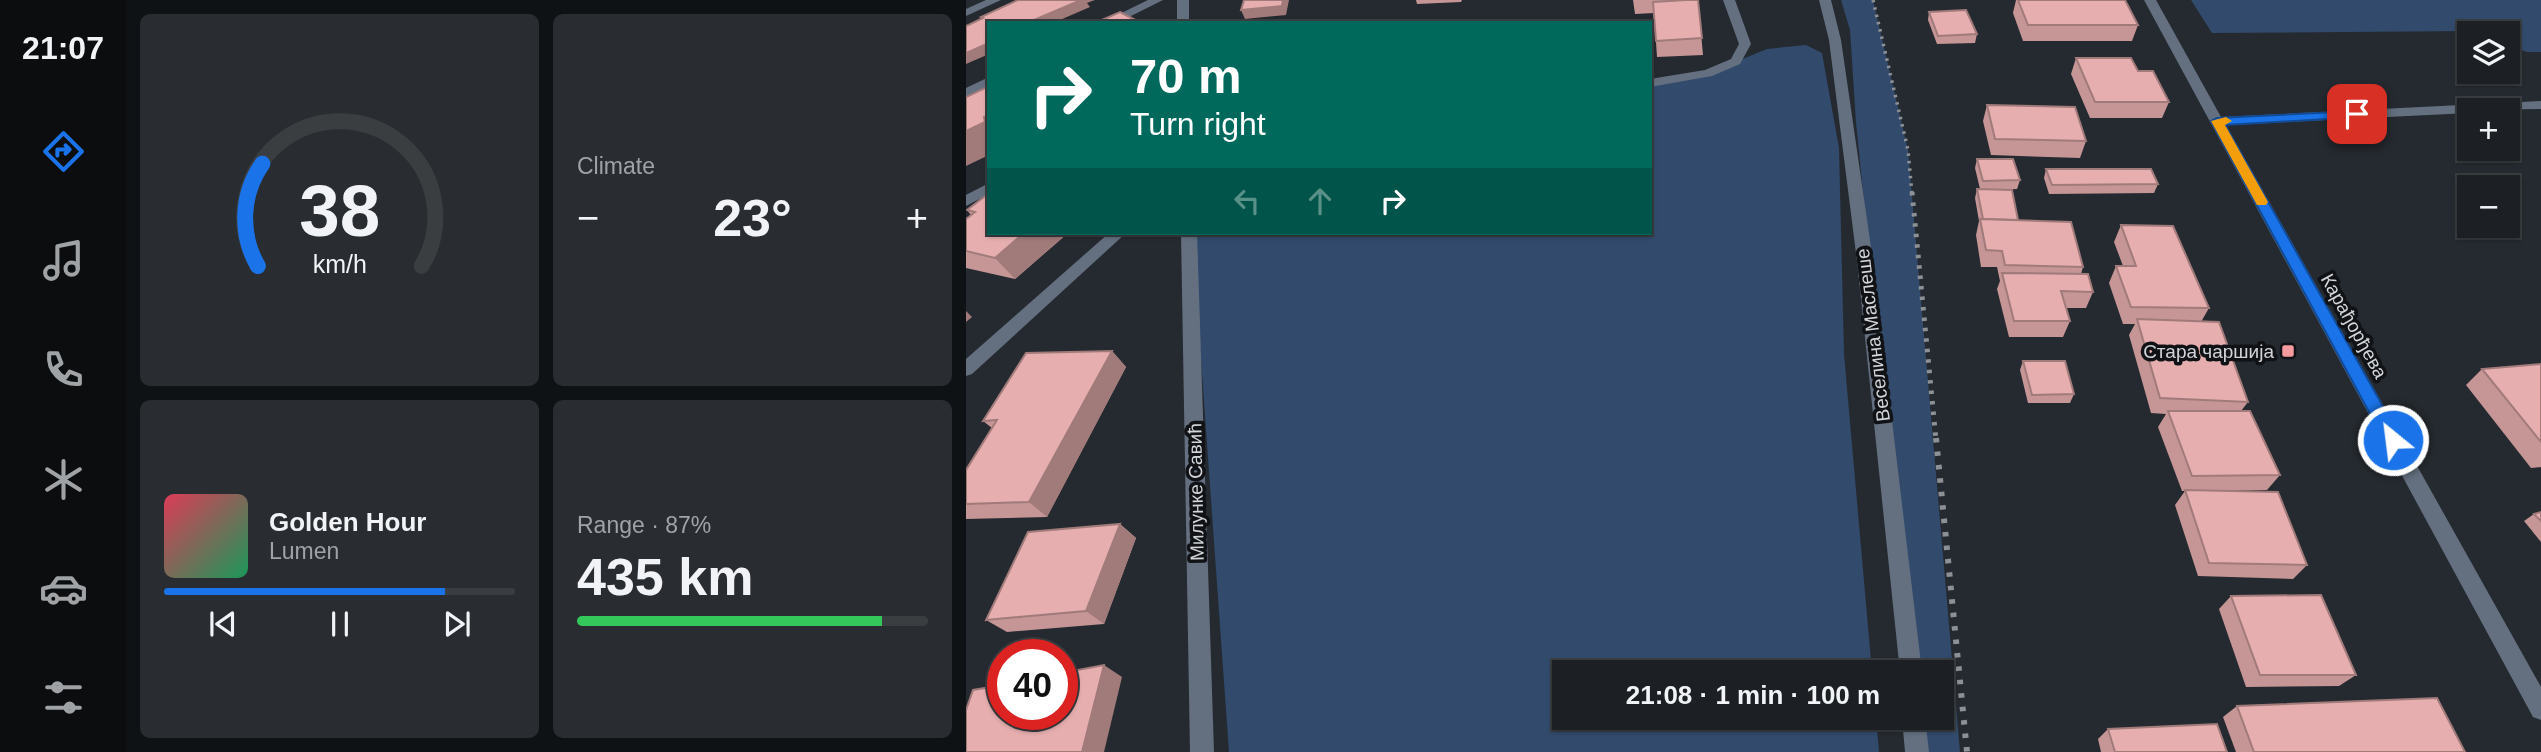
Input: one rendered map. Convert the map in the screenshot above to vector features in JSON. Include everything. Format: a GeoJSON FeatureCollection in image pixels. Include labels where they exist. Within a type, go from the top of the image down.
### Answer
{"type":"FeatureCollection","features":[{"type":"Feature","properties":{"kind":"street"},"geometry":{"type":"LineString","coordinates":[[966,13],[995,0]]}},
{"type":"Feature","properties":{"kind":"street"},"geometry":{"type":"LineString","coordinates":[[1111,21],[1157,0]]}},
{"type":"Feature","properties":{"kind":"street"},"geometry":{"type":"LineString","coordinates":[[1183,0],[1183,21]]}},
{"type":"Feature","properties":{"kind":"street"},"geometry":{"type":"LineString","coordinates":[[1652,83],[1708,73],[1737,61],[1745,44],[1729,0]]}},
{"type":"Feature","properties":{"kind":"street","name":"Веселина Маслеше"},"geometry":{"type":"LineString","coordinates":[[1825,0],[1835,40],[1863,247],[1910,660]]}},
{"type":"Feature","properties":{"kind":"street","name":"Карађорђева"},"geometry":{"type":"LineString","coordinates":[[2150,0],[2541,709]]}},
{"type":"Feature","properties":{"kind":"street"},"geometry":{"type":"LineString","coordinates":[[966,93],[987,83]]}},
{"type":"Feature","properties":{"kind":"street"},"geometry":{"type":"LineString","coordinates":[[2217,121],[2541,105]]}},
{"type":"Feature","properties":{"kind":"street"},"geometry":{"type":"LineString","coordinates":[[966,201],[987,189]]}},
{"type":"Feature","properties":{"kind":"street"},"geometry":{"type":"LineString","coordinates":[[966,369],[1116,235]]}},
{"type":"Feature","properties":{"kind":"street","name":"Милунке Савић"},"geometry":{"type":"LineString","coordinates":[[1189,235],[1202,752]]}},
{"type":"Feature","properties":{"kind":"street"},"geometry":{"type":"LineString","coordinates":[[1915,730],[1917,752]]}},
{"type":"Feature","properties":{"kind":"shaded area"},"geometry":{"type":"Polygon","coordinates":[[[1841,0],[1873,0],[1908,150],[1952,660],[1910,660],[1856,122],[1850,30],[1841,0]]]}},
{"type":"Feature","properties":{"kind":"shaded area"},"geometry":{"type":"Polygon","coordinates":[[[2191,0],[2541,0],[2541,52],[2520,49],[2520,21],[2457,21],[2457,31],[2212,33],[2191,0]]]}},
{"type":"Feature","properties":{"kind":"shaded area"},"geometry":{"type":"Polygon","coordinates":[[[1806,45],[1822,53],[1839,148],[1844,354],[1871,660],[1552,660],[1552,730],[1877,730],[1879,752],[1229,752],[1192,235],[1652,235],[1652,84],[1708,73],[1767,49],[1806,45]]]}},
{"type":"Feature","properties":{"kind":"shaded area"},"geometry":{"type":"Polygon","coordinates":[[[1954,683],[1960,752],[1917,752],[1915,730],[1954,730],[1954,683]]]}},
{"type":"Feature","properties":{"kind":"building"},"geometry":{"type":"Polygon","coordinates":[[[1018,0],[1081,0],[1032,21],[987,21],[987,44],[966,53],[966,26],[983,18],[981,17],[1018,0]]]}},
{"type":"Feature","properties":{"kind":"building"},"geometry":{"type":"Polygon","coordinates":[[[1244,0],[1283,0],[1282,6],[1241,10],[1244,0]]]}},
{"type":"Feature","properties":{"kind":"building"},"geometry":{"type":"Polygon","coordinates":[[[1698,0],[1702,38],[1656,41],[1653,2],[1698,0]]]}},
{"type":"Feature","properties":{"kind":"building"},"geometry":{"type":"Polygon","coordinates":[[[2018,0],[2125,0],[2138,25],[2028,25],[2018,0]]]}},
{"type":"Feature","properties":{"kind":"building"},"geometry":{"type":"Polygon","coordinates":[[[1966,10],[1977,34],[1938,36],[1929,12],[1966,10]]]}},
{"type":"Feature","properties":{"kind":"building"},"geometry":{"type":"Polygon","coordinates":[[[1120,12],[1137,21],[1100,21],[1120,12]]]}},
{"type":"Feature","properties":{"kind":"building"},"geometry":{"type":"Polygon","coordinates":[[[2076,58],[2131,58],[2138,71],[2153,71],[2169,102],[2095,102],[2076,58]]]}},
{"type":"Feature","properties":{"kind":"building"},"geometry":{"type":"Polygon","coordinates":[[[987,87],[985,122],[966,131],[966,97],[987,87]]]}},
{"type":"Feature","properties":{"kind":"building"},"geometry":{"type":"Polygon","coordinates":[[[1987,105],[2075,107],[2086,141],[1995,139],[1987,105]]]}},
{"type":"Feature","properties":{"kind":"building"},"geometry":{"type":"Polygon","coordinates":[[[1977,159],[2013,159],[2020,180],[1983,181],[1977,159]]]}},
{"type":"Feature","properties":{"kind":"building"},"geometry":{"type":"Polygon","coordinates":[[[2046,169],[2151,169],[2158,184],[2052,185],[2046,169]]]}},
{"type":"Feature","properties":{"kind":"building"},"geometry":{"type":"Polygon","coordinates":[[[1977,189],[2012,190],[2018,220],[1983,219],[1977,189]]]}},
{"type":"Feature","properties":{"kind":"building"},"geometry":{"type":"Polygon","coordinates":[[[987,195],[987,235],[1022,235],[995,258],[966,251],[966,219],[975,212],[967,210],[987,195]]]}},
{"type":"Feature","properties":{"kind":"building"},"geometry":{"type":"Polygon","coordinates":[[[1980,219],[2071,222],[2083,267],[2005,265],[2002,251],[1986,250],[1980,219]]]}},
{"type":"Feature","properties":{"kind":"building"},"geometry":{"type":"Polygon","coordinates":[[[2121,225],[2173,226],[2209,308],[2131,307],[2116,266],[2136,266],[2121,225]]]}},
{"type":"Feature","properties":{"kind":"building"},"geometry":{"type":"Polygon","coordinates":[[[2002,273],[2088,274],[2093,292],[2061,291],[2070,321],[2014,321],[2002,273]]]}},
{"type":"Feature","properties":{"kind":"building"},"geometry":{"type":"Polygon","coordinates":[[[2137,319],[2219,322],[2248,402],[2160,398],[2137,319]]]}},
{"type":"Feature","properties":{"kind":"building"},"geometry":{"type":"Polygon","coordinates":[[[1112,351],[1029,502],[966,504],[966,470],[997,420],[983,421],[1026,353],[1112,351]]]}},
{"type":"Feature","properties":{"kind":"building"},"geometry":{"type":"Polygon","coordinates":[[[2023,361],[2065,361],[2074,394],[2032,395],[2023,361]]]}},
{"type":"Feature","properties":{"kind":"building"},"geometry":{"type":"Polygon","coordinates":[[[2541,364],[2541,442],[2482,369],[2541,364]]]}},
{"type":"Feature","properties":{"kind":"building"},"geometry":{"type":"Polygon","coordinates":[[[2168,411],[2250,411],[2280,475],[2192,476],[2168,411]]]}},
{"type":"Feature","properties":{"kind":"building"},"geometry":{"type":"Polygon","coordinates":[[[2185,490],[2278,492],[2307,565],[2209,563],[2185,490]]]}},
{"type":"Feature","properties":{"kind":"building"},"geometry":{"type":"Polygon","coordinates":[[[2541,512],[2541,521],[2534,514],[2541,512]]]}},
{"type":"Feature","properties":{"kind":"building"},"geometry":{"type":"Polygon","coordinates":[[[1120,524],[1086,611],[986,620],[1028,532],[1120,524]]]}},
{"type":"Feature","properties":{"kind":"building"},"geometry":{"type":"Polygon","coordinates":[[[2321,595],[2356,675],[2260,675],[2231,596],[2321,595]]]}},
{"type":"Feature","properties":{"kind":"building"},"geometry":{"type":"Polygon","coordinates":[[[1104,665],[1082,752],[966,752],[966,710],[973,690],[987,688],[987,730],[1078,730],[1078,670],[1104,665]]]}},
{"type":"Feature","properties":{"kind":"building"},"geometry":{"type":"Polygon","coordinates":[[[2437,698],[2465,752],[2254,752],[2237,706],[2437,698]]]}},
{"type":"Feature","properties":{"kind":"building"},"geometry":{"type":"Polygon","coordinates":[[[2217,724],[2227,752],[2115,752],[2108,729],[2217,724]]]}},
{"type":"Feature","properties":{"kind":"railway"},"geometry":{"type":"LineString","coordinates":[[1873,0],[1908,150],[1912,194]]}},
{"type":"Feature","properties":{"kind":"railway"},"geometry":{"type":"LineString","coordinates":[[1912,192],[1936,440]]}},
{"type":"Feature","properties":{"kind":"railway"},"geometry":{"type":"LineString","coordinates":[[1936,438],[1967,752]]}},
{"type":"Feature","properties":{"kind":"slow traffic"},"geometry":{"type":"LineString","coordinates":[[2226,121],[2217,121],[2262,202]]}},
{"type":"Feature","properties":{"kind":"place","name":"Стара чаршија"},"geometry":{"type":"Point","coordinates":[2288,351]}},
{"type":"Feature","properties":{"kind":"route"},"geometry":{"type":"LineString","coordinates":[[2357,114],[2217,121],[2393,440]]}}]}
